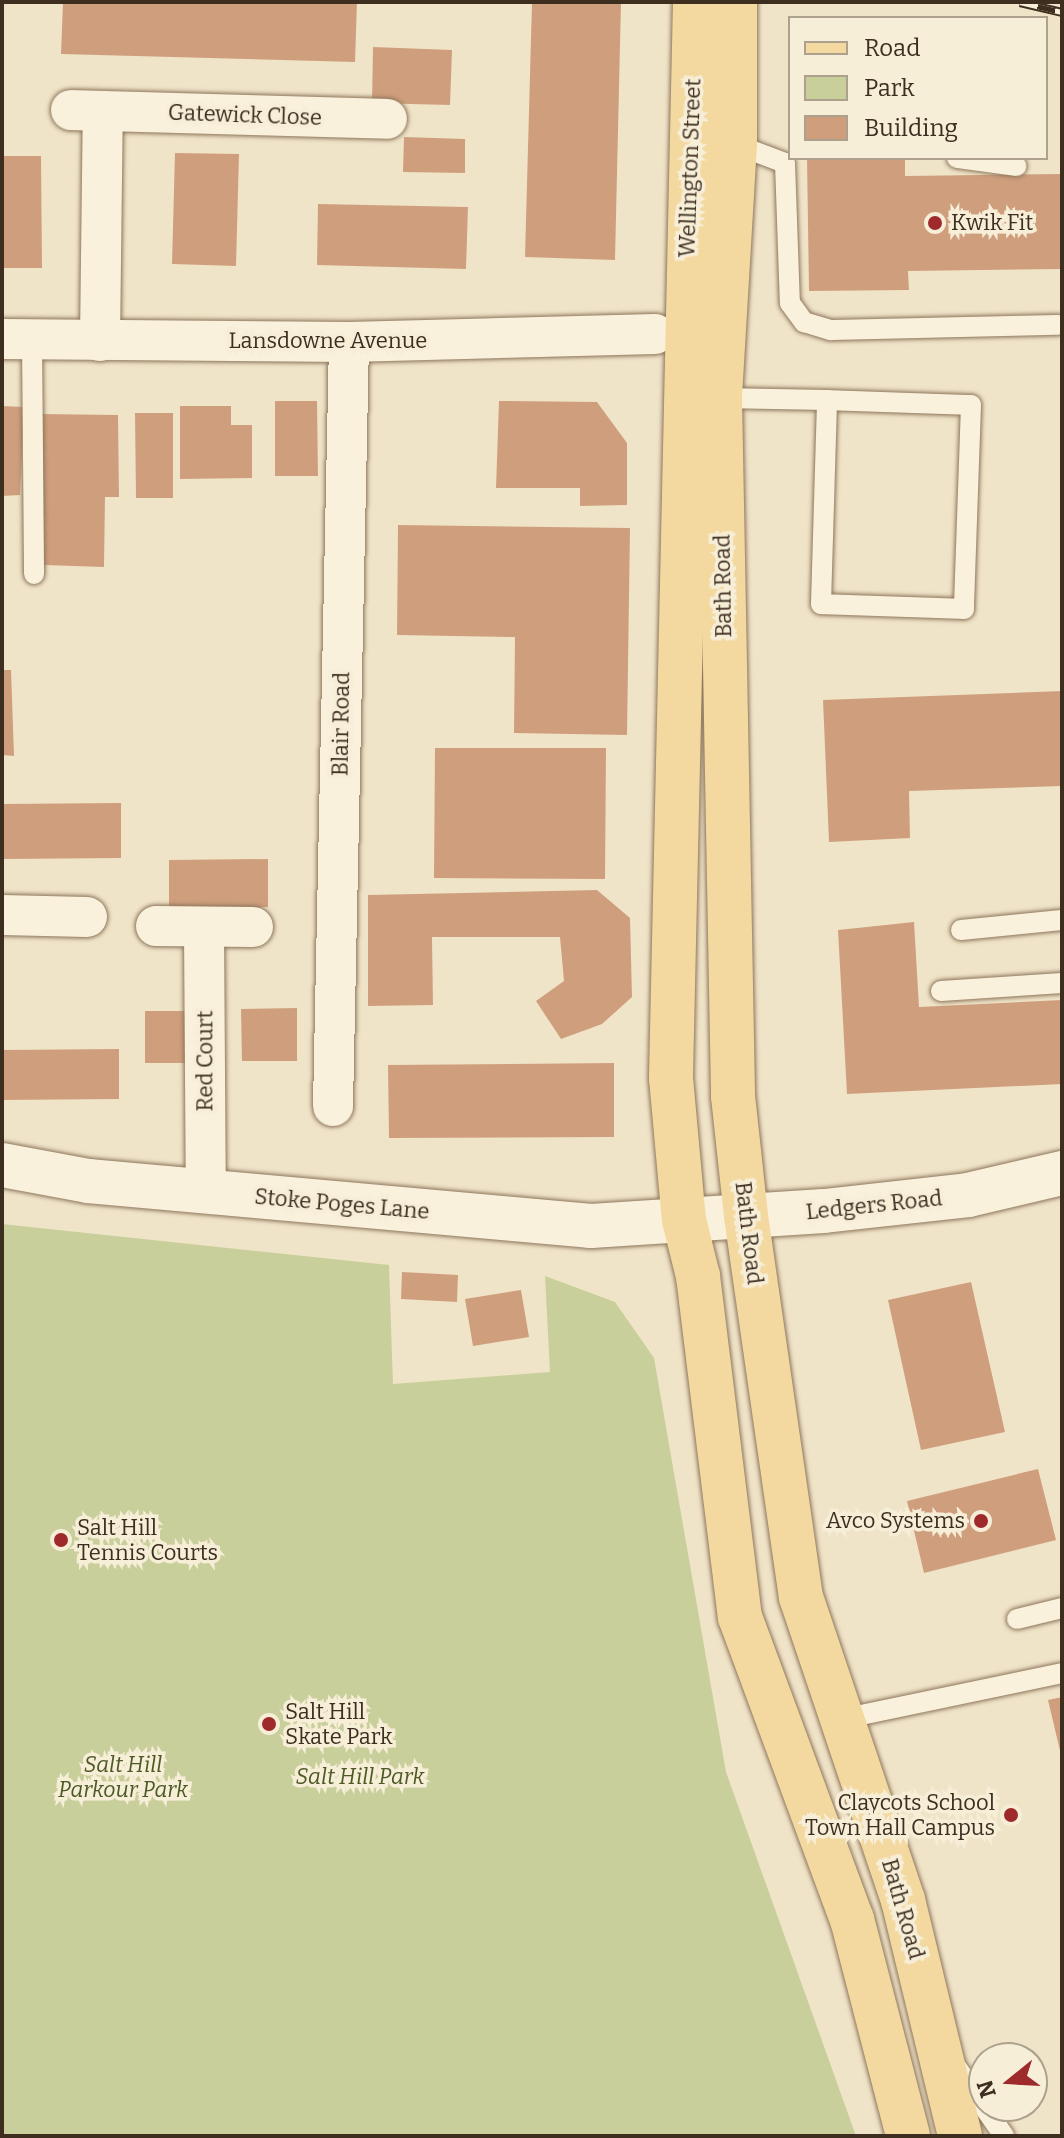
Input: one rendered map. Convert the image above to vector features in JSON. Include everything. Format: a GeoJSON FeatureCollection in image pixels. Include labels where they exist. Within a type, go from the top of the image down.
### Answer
{"type":"FeatureCollection","features":[{"type":"Feature","properties":{"kind":"main road","name":"Wellington Street"},"geometry":{"type":"LineString","coordinates":[[715,6],[735,144],[724,303]]}},
{"type":"Feature","properties":{"kind":"main road","name":"Wellington Street"},"geometry":{"type":"LineString","coordinates":[[670,334],[715,6]]}},
{"type":"Feature","properties":{"kind":"main road","name":"Bath Road"},"geometry":{"type":"LineString","coordinates":[[724,303],[720,398],[733,1096],[746,1216],[801,1597],[903,1900],[960,2136]]}},
{"type":"Feature","properties":{"kind":"main road","name":"Bath Road"},"geometry":{"type":"LineString","coordinates":[[670,334],[671,1078],[684,1220],[698,1276],[740,1617],[852,1919],[908,2136]]}},
{"type":"Feature","properties":{"kind":"street","name":"Gatewick Close"},"geometry":{"type":"LineString","coordinates":[[100,341],[87,111],[387,119]]}},
{"type":"Feature","properties":{"kind":"street","name":"Lansdowne Avenue"},"geometry":{"type":"LineString","coordinates":[[17,340],[349,342],[670,334]]}},
{"type":"Feature","properties":{"kind":"street","name":"Blair Road"},"geometry":{"type":"LineString","coordinates":[[333,1106],[349,342]]}},
{"type":"Feature","properties":{"kind":"street"},"geometry":{"type":"LineString","coordinates":[[20,928],[87,917]]}},
{"type":"Feature","properties":{"kind":"street"},"geometry":{"type":"LineString","coordinates":[[156,926],[204,930],[253,927]]}},
{"type":"Feature","properties":{"kind":"street","name":"Red Court"},"geometry":{"type":"LineString","coordinates":[[204,930],[206,1192]]}},
{"type":"Feature","properties":{"kind":"street","name":"Stoke Poges Lane"},"geometry":{"type":"LineString","coordinates":[[2,1165],[206,1192],[591,1226],[684,1220]]}},
{"type":"Feature","properties":{"kind":"street","name":"Ledgers Road"},"geometry":{"type":"LineString","coordinates":[[684,1220],[968,1195],[1062,1173]]}},
{"type":"Feature","properties":{"kind":"lane"},"geometry":{"type":"LineString","coordinates":[[735,144],[784,151],[790,178],[790,303],[804,322],[831,330],[1058,325]]}},
{"type":"Feature","properties":{"kind":"lane"},"geometry":{"type":"LineString","coordinates":[[972,160],[1016,166]]}},
{"type":"Feature","properties":{"kind":"lane"},"geometry":{"type":"LineString","coordinates":[[17,340],[34,574]]}},
{"type":"Feature","properties":{"kind":"lane"},"geometry":{"type":"LineString","coordinates":[[720,398],[827,400],[971,405],[964,609],[821,604],[827,400]]}},
{"type":"Feature","properties":{"kind":"lane"},"geometry":{"type":"LineString","coordinates":[[961,930],[1062,920]]}},
{"type":"Feature","properties":{"kind":"lane"},"geometry":{"type":"LineString","coordinates":[[941,991],[1062,983]]}},
{"type":"Feature","properties":{"kind":"lane"},"geometry":{"type":"LineString","coordinates":[[1017,1619],[1062,1608]]}},
{"type":"Feature","properties":{"kind":"lane"},"geometry":{"type":"LineString","coordinates":[[842,1719],[1062,1673]]}},
{"type":"Feature","properties":{"kind":"lane"},"geometry":{"type":"LineString","coordinates":[[937,2038],[1004,2136]]}},
{"type":"Feature","properties":{"kind":"green space","name":"Salt Hill Park"},"geometry":{"type":"Polygon","coordinates":[[[2,1224],[389,1265],[393,1384],[550,1372],[545,1276],[615,1302],[654,1358],[726,1772],[856,2136],[2,2136],[2,1224]]]}},
{"type":"Feature","properties":{"kind":"building"},"geometry":{"type":"Polygon","coordinates":[[[63,2],[357,2],[355,62],[61,54],[63,2]]]}},
{"type":"Feature","properties":{"kind":"building"},"geometry":{"type":"Polygon","coordinates":[[[532,2],[621,2],[615,260],[525,257],[532,2]]]}},
{"type":"Feature","properties":{"kind":"building"},"geometry":{"type":"Polygon","coordinates":[[[373,47],[452,50],[450,105],[372,103],[373,47]]]}},
{"type":"Feature","properties":{"kind":"building"},"geometry":{"type":"Polygon","coordinates":[[[404,137],[465,139],[465,173],[403,172],[404,137]]]}},
{"type":"Feature","properties":{"kind":"building"},"geometry":{"type":"Polygon","coordinates":[[[175,153],[239,154],[236,266],[172,264],[175,153]]]}},
{"type":"Feature","properties":{"kind":"building"},"geometry":{"type":"Polygon","coordinates":[[[3,156],[41,156],[42,268],[4,268],[3,156]]]}},
{"type":"Feature","properties":{"kind":"building","name":"Kwik Fit"},"geometry":{"type":"Polygon","coordinates":[[[807,160],[905,160],[905,176],[1062,174],[1062,269],[908,271],[909,290],[809,291],[807,160]]]}},
{"type":"Feature","properties":{"kind":"building"},"geometry":{"type":"Polygon","coordinates":[[[318,204],[468,207],[466,269],[317,265],[318,204]]]}},
{"type":"Feature","properties":{"kind":"building"},"geometry":{"type":"Polygon","coordinates":[[[275,401],[317,401],[318,476],[275,476],[275,401]]]}},
{"type":"Feature","properties":{"kind":"building"},"geometry":{"type":"Polygon","coordinates":[[[499,401],[597,402],[627,443],[627,505],[580,506],[580,488],[496,488],[499,401]]]}},
{"type":"Feature","properties":{"kind":"building"},"geometry":{"type":"Polygon","coordinates":[[[2,406],[24,407],[20,495],[2,496],[2,406]]]}},
{"type":"Feature","properties":{"kind":"building"},"geometry":{"type":"Polygon","coordinates":[[[180,406],[231,406],[231,425],[252,425],[252,478],[180,479],[180,406]]]}},
{"type":"Feature","properties":{"kind":"building"},"geometry":{"type":"Polygon","coordinates":[[[135,413],[173,413],[173,498],[136,498],[135,413]]]}},
{"type":"Feature","properties":{"kind":"building"},"geometry":{"type":"Polygon","coordinates":[[[40,414],[118,415],[119,497],[105,497],[104,567],[44,565],[40,414]]]}},
{"type":"Feature","properties":{"kind":"building"},"geometry":{"type":"Polygon","coordinates":[[[398,525],[630,528],[627,735],[514,733],[515,637],[397,635],[398,525]]]}},
{"type":"Feature","properties":{"kind":"building"},"geometry":{"type":"Polygon","coordinates":[[[2,670],[11,670],[14,756],[2,755],[2,670]]]}},
{"type":"Feature","properties":{"kind":"building"},"geometry":{"type":"Polygon","coordinates":[[[1062,691],[1062,786],[909,791],[910,838],[829,842],[823,700],[1062,691]]]}},
{"type":"Feature","properties":{"kind":"building"},"geometry":{"type":"Polygon","coordinates":[[[435,748],[606,748],[605,879],[434,878],[435,748]]]}},
{"type":"Feature","properties":{"kind":"building"},"geometry":{"type":"Polygon","coordinates":[[[121,803],[121,858],[2,859],[2,804],[121,803]]]}},
{"type":"Feature","properties":{"kind":"building"},"geometry":{"type":"Polygon","coordinates":[[[268,859],[268,907],[169,908],[169,860],[268,859]]]}},
{"type":"Feature","properties":{"kind":"building"},"geometry":{"type":"Polygon","coordinates":[[[597,890],[630,918],[632,997],[602,1024],[561,1039],[536,1001],[564,981],[560,937],[432,937],[433,1005],[368,1006],[368,895],[597,890]]]}},
{"type":"Feature","properties":{"kind":"building"},"geometry":{"type":"Polygon","coordinates":[[[914,922],[919,1007],[1062,1000],[1062,1084],[847,1094],[838,930],[914,922]]]}},
{"type":"Feature","properties":{"kind":"building"},"geometry":{"type":"Polygon","coordinates":[[[297,1008],[297,1061],[242,1061],[241,1009],[297,1008]]]}},
{"type":"Feature","properties":{"kind":"building"},"geometry":{"type":"Polygon","coordinates":[[[145,1011],[201,1011],[201,1063],[145,1063],[145,1011]]]}},
{"type":"Feature","properties":{"kind":"building"},"geometry":{"type":"Polygon","coordinates":[[[119,1049],[119,1099],[2,1100],[2,1050],[119,1049]]]}},
{"type":"Feature","properties":{"kind":"building"},"geometry":{"type":"Polygon","coordinates":[[[614,1063],[614,1137],[389,1138],[388,1065],[614,1063]]]}},
{"type":"Feature","properties":{"kind":"building"},"geometry":{"type":"Polygon","coordinates":[[[402,1272],[458,1275],[457,1302],[401,1299],[402,1272]]]}},
{"type":"Feature","properties":{"kind":"building"},"geometry":{"type":"Polygon","coordinates":[[[971,1282],[1005,1432],[921,1450],[888,1300],[971,1282]]]}},
{"type":"Feature","properties":{"kind":"building"},"geometry":{"type":"Polygon","coordinates":[[[521,1290],[529,1337],[473,1346],[465,1299],[521,1290]]]}},
{"type":"Feature","properties":{"kind":"building","name":"Avco Systems"},"geometry":{"type":"Polygon","coordinates":[[[1038,1469],[1056,1540],[924,1573],[907,1501],[1038,1469]]]}},
{"type":"Feature","properties":{"kind":"building"},"geometry":{"type":"Polygon","coordinates":[[[1062,1697],[1062,1755],[1061,1755],[1048,1700],[1062,1697]]]}},
{"type":"Feature","properties":{"kind":"railway"},"geometry":{"type":"LineString","coordinates":[[1020,2],[1062,12]]}},
{"type":"Feature","properties":{"kind":"place","name":"Kwik Fit"},"geometry":{"type":"Point","coordinates":[935,223]}},
{"type":"Feature","properties":{"kind":"place","name":"Avco Systems"},"geometry":{"type":"Point","coordinates":[981,1521]}},
{"type":"Feature","properties":{"kind":"place","name":"Salt Hill Tennis Courts"},"geometry":{"type":"Point","coordinates":[61,1540]}},
{"type":"Feature","properties":{"kind":"place","name":"Salt Hill Skate Park"},"geometry":{"type":"Point","coordinates":[269,1724]}},
{"type":"Feature","properties":{"kind":"place","name":"Claycots School Town Hall Campus"},"geometry":{"type":"Point","coordinates":[1011,1815]}},
{"type":"Feature","properties":{"kind":"park label","name":"Salt Hill Parkour Park"},"geometry":{"type":"Point","coordinates":[123,1776]}}]}
